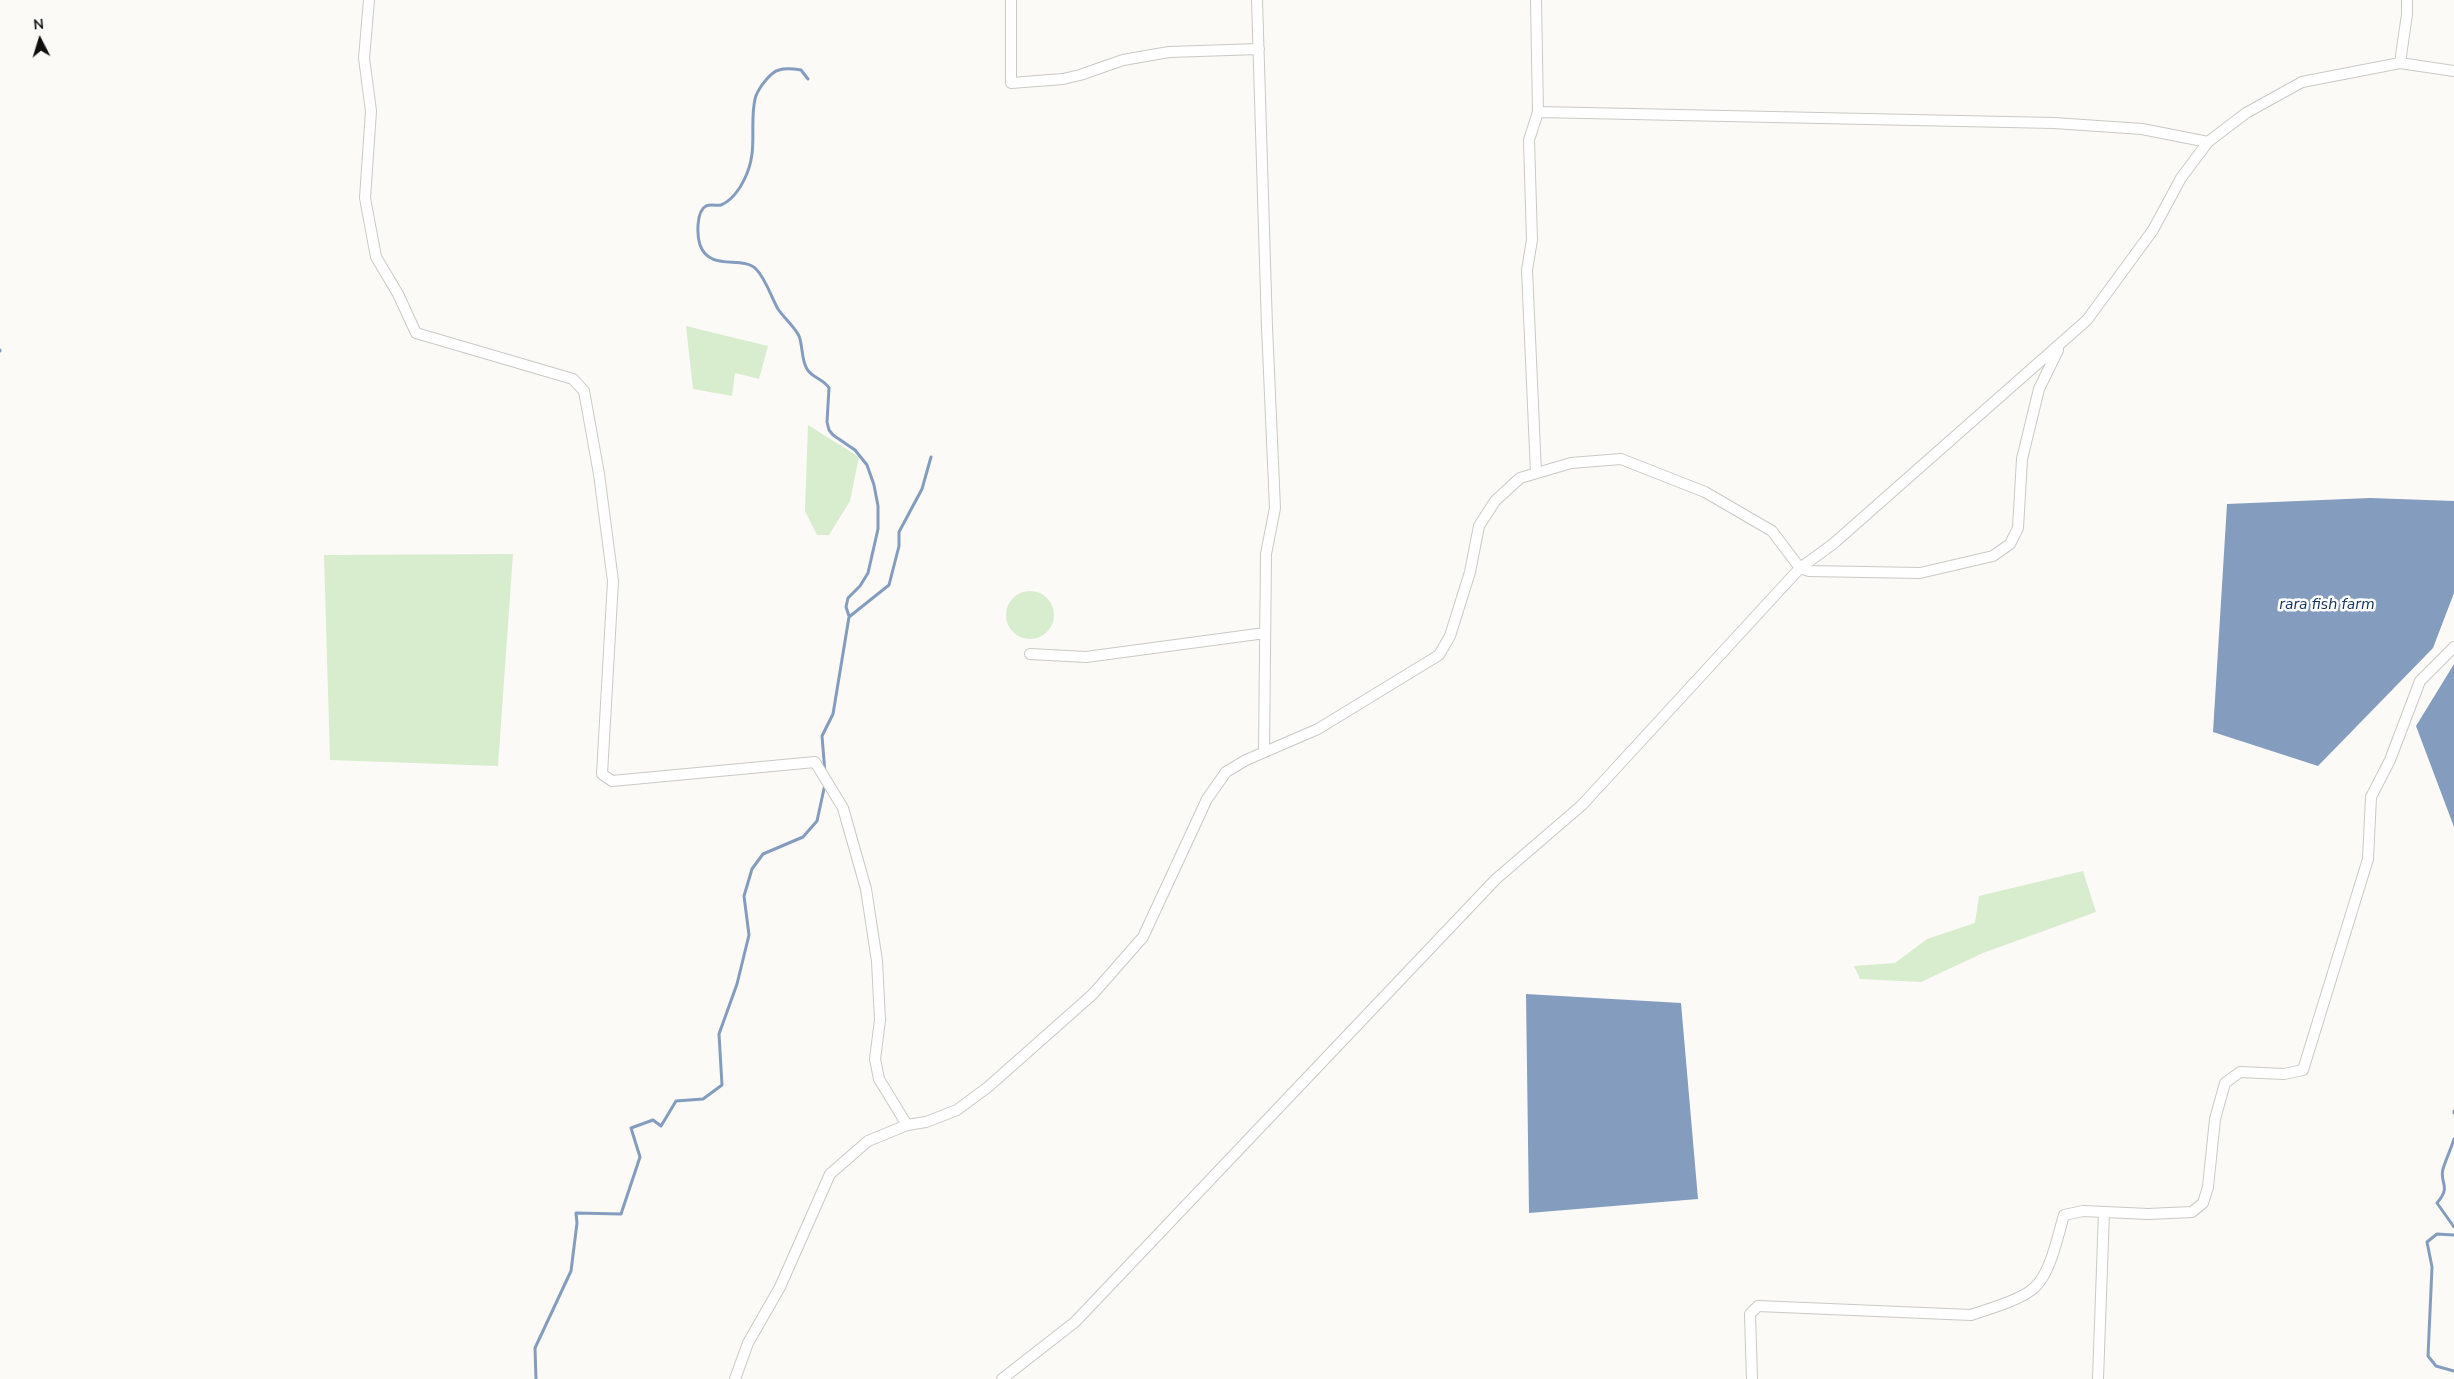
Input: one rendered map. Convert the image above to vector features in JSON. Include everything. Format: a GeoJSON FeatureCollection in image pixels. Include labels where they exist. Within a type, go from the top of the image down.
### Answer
{"type":"FeatureCollection","features":[{"type":"Feature","properties":{"kind":"street"},"geometry":{"type":"LineString","coordinates":[[369,0],[364,58],[371,111],[365,198],[376,257],[398,294],[416,332],[573,379],[584,391],[599,474],[612,581],[602,774],[612,781],[816,762],[843,808],[866,889],[877,961],[880,1020],[875,1059],[880,1079],[908,1125]]}},
{"type":"Feature","properties":{"kind":"street"},"geometry":{"type":"LineString","coordinates":[[1011,0],[1011,83],[1063,79],[1123,60],[1169,52],[1259,49]]}},
{"type":"Feature","properties":{"kind":"street"},"geometry":{"type":"LineString","coordinates":[[1257,0],[1276,508],[1266,554],[1264,752]]}},
{"type":"Feature","properties":{"kind":"street"},"geometry":{"type":"LineString","coordinates":[[1536,0],[1538,112],[1529,140],[1532,240],[1527,270],[1536,473]]}},
{"type":"Feature","properties":{"kind":"street"},"geometry":{"type":"LineString","coordinates":[[2400,63],[2408,14],[2407,0]]}},
{"type":"Feature","properties":{"kind":"street"},"geometry":{"type":"LineString","coordinates":[[1002,1379],[1076,1322],[1496,879],[1582,805],[1800,568],[1833,544],[2088,320],[2153,230],[2182,178],[2208,142],[2246,113],[2302,82],[2400,63],[2454,71]]}},
{"type":"Feature","properties":{"kind":"street"},"geometry":{"type":"LineString","coordinates":[[1538,112],[2054,123],[2142,129],[2208,142]]}},
{"type":"Feature","properties":{"kind":"street"},"geometry":{"type":"LineString","coordinates":[[735,1379],[748,1343],[780,1287],[830,1174],[868,1141],[908,1125],[926,1122],[958,1110],[988,1087],[1093,994],[1143,937],[1181,851],[1216,786],[1226,772],[1264,752],[1318,729],[1438,654],[1450,636],[1470,572],[1479,526],[1495,501],[1520,478],[1570,464],[1621,459],[1705,492],[1772,531],[1800,568],[1809,572],[1920,573],[1993,556],[2010,544],[2018,528],[2022,459],[2039,389],[2061,344]]}},
{"type":"Feature","properties":{"kind":"street"},"geometry":{"type":"LineString","coordinates":[[1030,654],[1086,657],[1265,633]]}},
{"type":"Feature","properties":{"kind":"street"},"geometry":{"type":"LineString","coordinates":[[1752,1379],[1750,1314],[1758,1306],[1971,1314],[2004,1304],[2035,1287],[2052,1258],[2064,1214],[2192,1212],[2203,1203],[2208,1186],[2215,1118],[2225,1083],[2240,1072],[2284,1074],[2303,1070],[2368,859],[2371,797],[2390,760],[2420,681],[2454,647]]}},
{"type":"Feature","properties":{"kind":"street"},"geometry":{"type":"LineString","coordinates":[[2098,1379],[2104,1212]]}},
{"type":"Feature","properties":{"kind":"green space"},"geometry":{"type":"Polygon","coordinates":[[[686,326],[768,346],[759,379],[735,373],[732,396],[693,389],[686,326]]]}},
{"type":"Feature","properties":{"kind":"green space"},"geometry":{"type":"Polygon","coordinates":[[[808,425],[859,457],[850,501],[829,535],[817,535],[805,511],[808,425]]]}},
{"type":"Feature","properties":{"kind":"green space"},"geometry":{"type":"Polygon","coordinates":[[[513,554],[498,766],[330,760],[324,555],[513,554]]]}},
{"type":"Feature","properties":{"kind":"green space"},"geometry":{"type":"Polygon","coordinates":[[[1030,591],[1039,593],[1047,598],[1052,606],[1054,615],[1052,624],[1047,632],[1039,637],[1030,639],[1021,637],[1013,632],[1008,624],[1006,615],[1008,606],[1013,598],[1021,593],[1030,591]]]}},
{"type":"Feature","properties":{"kind":"green space"},"geometry":{"type":"Polygon","coordinates":[[[2083,871],[2096,912],[1983,953],[1921,982],[1860,979],[1854,966],[1895,963],[1927,939],[1975,923],[1979,896],[2083,871]]]}},
{"type":"Feature","properties":{"kind":"water","name":"rara fish farm"},"geometry":{"type":"Polygon","coordinates":[[[2370,498],[2454,501],[2454,593],[2433,648],[2318,766],[2213,732],[2227,504],[2370,498]]]}},
{"type":"Feature","properties":{"kind":"water"},"geometry":{"type":"Polygon","coordinates":[[[2454,664],[2454,827],[2416,726],[2454,664]]]}},
{"type":"Feature","properties":{"kind":"water"},"geometry":{"type":"Polygon","coordinates":[[[1526,994],[1681,1003],[1698,1199],[1529,1213],[1526,994]]]}},
{"type":"Feature","properties":{"kind":"waterway"},"geometry":{"type":"LineString","coordinates":[[808,79],[801,70],[781,69],[775,71],[761,86],[756,95],[753,109],[752,149],[749,169],[740,187],[728,201],[721,205],[708,205],[703,209],[699,218],[698,236],[700,245],[711,258],[718,261],[750,265],[760,273],[778,309],[799,336],[807,369],[829,388],[827,422],[829,430],[833,435],[855,450],[867,465],[874,485],[878,506],[878,529],[868,573],[860,586],[848,598],[846,607],[849,616]]}},
{"type":"Feature","properties":{"kind":"waterway"},"geometry":{"type":"LineString","coordinates":[[825,773],[822,736],[833,714],[849,617],[889,585],[899,546],[899,532],[922,489],[931,457]]}},
{"type":"Feature","properties":{"kind":"waterway"},"geometry":{"type":"LineString","coordinates":[[536,1379],[535,1348],[571,1271],[577,1223],[576,1213],[621,1214],[640,1157],[631,1128],[653,1120],[661,1126],[676,1101],[703,1099],[722,1085],[719,1034],[737,984],[749,935],[744,896],[752,869],[763,854],[803,837],[817,821],[825,784]]}},
{"type":"Feature","properties":{"kind":"waterway"},"geometry":{"type":"LineString","coordinates":[[2454,1139],[2442,1174],[2444,1192],[2437,1203],[2454,1227]]}},
{"type":"Feature","properties":{"kind":"waterway"},"geometry":{"type":"LineString","coordinates":[[2454,1235],[2437,1234],[2427,1242],[2432,1267],[2428,1356],[2436,1366],[2454,1371]]}}]}
